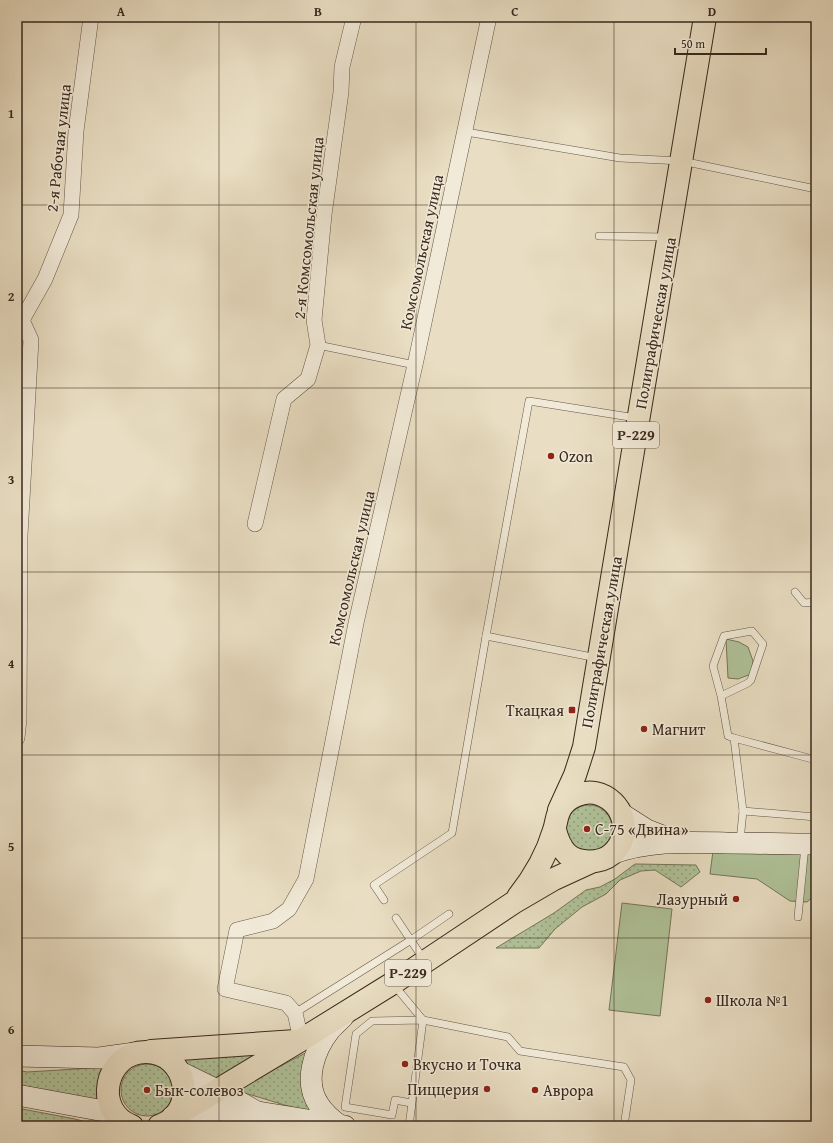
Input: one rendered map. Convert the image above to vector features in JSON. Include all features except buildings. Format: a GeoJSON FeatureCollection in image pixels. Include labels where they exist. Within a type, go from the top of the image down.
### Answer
{"type":"FeatureCollection","features":[{"type":"Feature","properties":{"kind":"main road","name":"Полиграфическая улица"},"geometry":{"type":"LineString","coordinates":[[557,820],[575,775],[584,746],[705,17]]}},
{"type":"Feature","properties":{"kind":"main road","name":"Полиграфическая улица"},"geometry":{"type":"LineString","coordinates":[[584,746],[586,761],[596,783],[606,797],[615,804],[622,814]]}},
{"type":"Feature","properties":{"kind":"main road","name":"Полиграфическая улица"},"geometry":{"type":"LineString","coordinates":[[513,903],[539,867],[563,804],[572,797],[584,793],[595,793],[606,797]]}},
{"type":"Feature","properties":{"kind":"main road"},"geometry":{"type":"LineString","coordinates":[[622,814],[647,830],[677,842]]}},
{"type":"Feature","properties":{"kind":"main road"},"geometry":{"type":"LineString","coordinates":[[611,854],[619,845],[624,834],[622,814]]}},
{"type":"Feature","properties":{"kind":"main road"},"geometry":{"type":"LineString","coordinates":[[557,820],[558,841],[567,854],[577,860],[591,862]]}},
{"type":"Feature","properties":{"kind":"main road"},"geometry":{"type":"LineString","coordinates":[[611,854],[627,848],[642,845],[677,842],[810,844]]}},
{"type":"Feature","properties":{"kind":"main road","name":"Полиграфическая улица"},"geometry":{"type":"LineString","coordinates":[[166,1122],[393,983],[513,903],[554,879],[591,862],[603,859],[611,854]]}},
{"type":"Feature","properties":{"kind":"main road"},"geometry":{"type":"LineString","coordinates":[[342,1125],[325,1114],[318,1104],[312,1090],[311,1074],[314,1060],[330,1031],[350,1009]]}},
{"type":"Feature","properties":{"kind":"main road","name":"Полиграфическая улица"},"geometry":{"type":"LineString","coordinates":[[140,1052],[301,1040]]}},
{"type":"Feature","properties":{"kind":"main road"},"geometry":{"type":"LineString","coordinates":[[17,1056],[99,1058],[140,1052],[161,1055],[172,1062],[180,1072],[184,1085],[184,1095],[181,1106],[166,1122]]}},
{"type":"Feature","properties":{"kind":"main road","name":"Р-229"},"geometry":{"type":"LineString","coordinates":[[123,1121],[108,1100],[107,1090],[109,1078],[115,1067],[125,1058],[140,1052]]}},
{"type":"Feature","properties":{"kind":"main road"},"geometry":{"type":"LineString","coordinates":[[180,1072],[218,1090],[256,1119]]}},
{"type":"Feature","properties":{"kind":"main road"},"geometry":{"type":"LineString","coordinates":[[17,1095],[123,1121]]}},
{"type":"Feature","properties":{"kind":"main road"},"geometry":{"type":"LineString","coordinates":[[166,1122],[199,1113],[256,1119],[342,1125]]}},
{"type":"Feature","properties":{"kind":"street","name":"2-я Рабочая улица"},"geometry":{"type":"LineString","coordinates":[[20,318],[45,279],[71,215],[76,131],[91,17]]}},
{"type":"Feature","properties":{"kind":"street","name":"2-я Комсомольская улица"},"geometry":{"type":"LineString","coordinates":[[254,524],[284,399],[308,379],[318,345],[314,320],[324,215],[341,92],[342,67],[354,17]]}},
{"type":"Feature","properties":{"kind":"street","name":"Комсомольская улица"},"geometry":{"type":"LineString","coordinates":[[294,1013],[286,1004],[225,989],[237,930],[273,921],[289,909],[306,879],[356,624],[415,365],[466,132],[489,17]]}},
{"type":"Feature","properties":{"kind":"street"},"geometry":{"type":"LineString","coordinates":[[17,738],[19,719],[20,535],[31,340],[20,318]]}},
{"type":"Feature","properties":{"kind":"street"},"geometry":{"type":"LineString","coordinates":[[294,1013],[301,1040]]}},
{"type":"Feature","properties":{"kind":"lane"},"geometry":{"type":"LineString","coordinates":[[466,132],[620,158],[682,160],[816,189]]}},
{"type":"Feature","properties":{"kind":"lane"},"geometry":{"type":"LineString","coordinates":[[599,236],[669,237]]}},
{"type":"Feature","properties":{"kind":"lane"},"geometry":{"type":"LineString","coordinates":[[318,345],[415,365]]}},
{"type":"Feature","properties":{"kind":"lane"},"geometry":{"type":"LineString","coordinates":[[384,900],[374,885],[452,833],[529,402],[639,419]]}},
{"type":"Feature","properties":{"kind":"lane"},"geometry":{"type":"LineString","coordinates":[[795,592],[804,603],[816,602]]}},
{"type":"Feature","properties":{"kind":"lane"},"geometry":{"type":"LineString","coordinates":[[721,696],[748,683],[754,676],[763,644],[752,631],[724,636],[713,666],[721,696],[728,736],[816,760]]}},
{"type":"Feature","properties":{"kind":"lane"},"geometry":{"type":"LineString","coordinates":[[486,636],[599,658]]}},
{"type":"Feature","properties":{"kind":"lane"},"geometry":{"type":"LineString","coordinates":[[734,738],[743,811],[740,843]]}},
{"type":"Feature","properties":{"kind":"lane"},"geometry":{"type":"LineString","coordinates":[[743,811],[816,817]]}},
{"type":"Feature","properties":{"kind":"lane"},"geometry":{"type":"LineString","coordinates":[[798,917],[810,844]]}},
{"type":"Feature","properties":{"kind":"lane"},"geometry":{"type":"LineString","coordinates":[[294,1013],[411,940],[449,914]]}},
{"type":"Feature","properties":{"kind":"lane"},"geometry":{"type":"LineString","coordinates":[[396,918],[425,962]]}},
{"type":"Feature","properties":{"kind":"lane"},"geometry":{"type":"LineString","coordinates":[[393,983],[423,1020],[409,1126]]}},
{"type":"Feature","properties":{"kind":"lane"},"geometry":{"type":"LineString","coordinates":[[411,1103],[396,1100],[392,1115],[346,1107],[356,1034],[372,1021],[423,1020],[508,1038],[520,1051],[624,1068],[631,1080],[624,1126]]}},
{"type":"Feature","properties":{"kind":"green space"},"geometry":{"type":"Polygon","coordinates":[[[726,639],[739,642],[748,647],[753,661],[751,674],[738,679],[728,678],[726,639]]]}},
{"type":"Feature","properties":{"kind":"green space"},"geometry":{"type":"Polygon","coordinates":[[[594,805],[598,806],[608,815],[611,819],[611,837],[602,847],[594,851],[584,851],[576,847],[567,837],[566,823],[570,815],[580,806],[594,805]]]}},
{"type":"Feature","properties":{"kind":"green space"},"geometry":{"type":"Polygon","coordinates":[[[713,851],[816,853],[816,894],[807,902],[790,901],[757,879],[710,874],[713,851]]]}},
{"type":"Feature","properties":{"kind":"green space"},"geometry":{"type":"Polygon","coordinates":[[[635,864],[696,865],[700,872],[681,887],[655,870],[641,871],[620,880],[606,894],[582,907],[555,929],[539,948],[496,948],[554,913],[586,890],[600,887],[615,879],[635,864]]]}},
{"type":"Feature","properties":{"kind":"green space"},"geometry":{"type":"Polygon","coordinates":[[[622,903],[672,909],[660,1016],[609,1010],[622,903]]]}},
{"type":"Feature","properties":{"kind":"green space"},"geometry":{"type":"Polygon","coordinates":[[[313,1049],[314,1114],[235,1090],[313,1049]]]}},
{"type":"Feature","properties":{"kind":"green space"},"geometry":{"type":"Polygon","coordinates":[[[271,1051],[218,1083],[178,1060],[271,1051]]]}},
{"type":"Feature","properties":{"kind":"green space"},"geometry":{"type":"Polygon","coordinates":[[[147,1064],[157,1066],[165,1072],[171,1080],[173,1090],[171,1100],[165,1108],[157,1114],[147,1116],[137,1114],[129,1108],[123,1100],[121,1090],[123,1080],[129,1072],[137,1066],[147,1064]]]}},
{"type":"Feature","properties":{"kind":"green space"},"geometry":{"type":"Polygon","coordinates":[[[109,1067],[103,1103],[17,1086],[17,1070],[27,1072],[109,1067]]]}},
{"type":"Feature","properties":{"kind":"green space"},"geometry":{"type":"Polygon","coordinates":[[[17,1108],[75,1119],[100,1126],[17,1126],[17,1108]]]}},
{"type":"Feature","properties":{"kind":"place","name":"Ozon"},"geometry":{"type":"Point","coordinates":[551,456]}},
{"type":"Feature","properties":{"kind":"place","name":"Ткацкая"},"geometry":{"type":"Point","coordinates":[572,710]}},
{"type":"Feature","properties":{"kind":"place","name":"Магнит"},"geometry":{"type":"Point","coordinates":[644,729]}},
{"type":"Feature","properties":{"kind":"place","name":"С-75 «Двина»"},"geometry":{"type":"Point","coordinates":[587,829]}},
{"type":"Feature","properties":{"kind":"place","name":"Лазурный"},"geometry":{"type":"Point","coordinates":[736,899]}},
{"type":"Feature","properties":{"kind":"place","name":"Школа №1"},"geometry":{"type":"Point","coordinates":[708,1000]}},
{"type":"Feature","properties":{"kind":"place","name":"Вкусно и Точка"},"geometry":{"type":"Point","coordinates":[405,1064]}},
{"type":"Feature","properties":{"kind":"place","name":"Пиццерия"},"geometry":{"type":"Point","coordinates":[487,1089]}},
{"type":"Feature","properties":{"kind":"place","name":"Бык-солевоз"},"geometry":{"type":"Point","coordinates":[147,1090]}},
{"type":"Feature","properties":{"kind":"place","name":"Аврора"},"geometry":{"type":"Point","coordinates":[535,1090]}}]}
